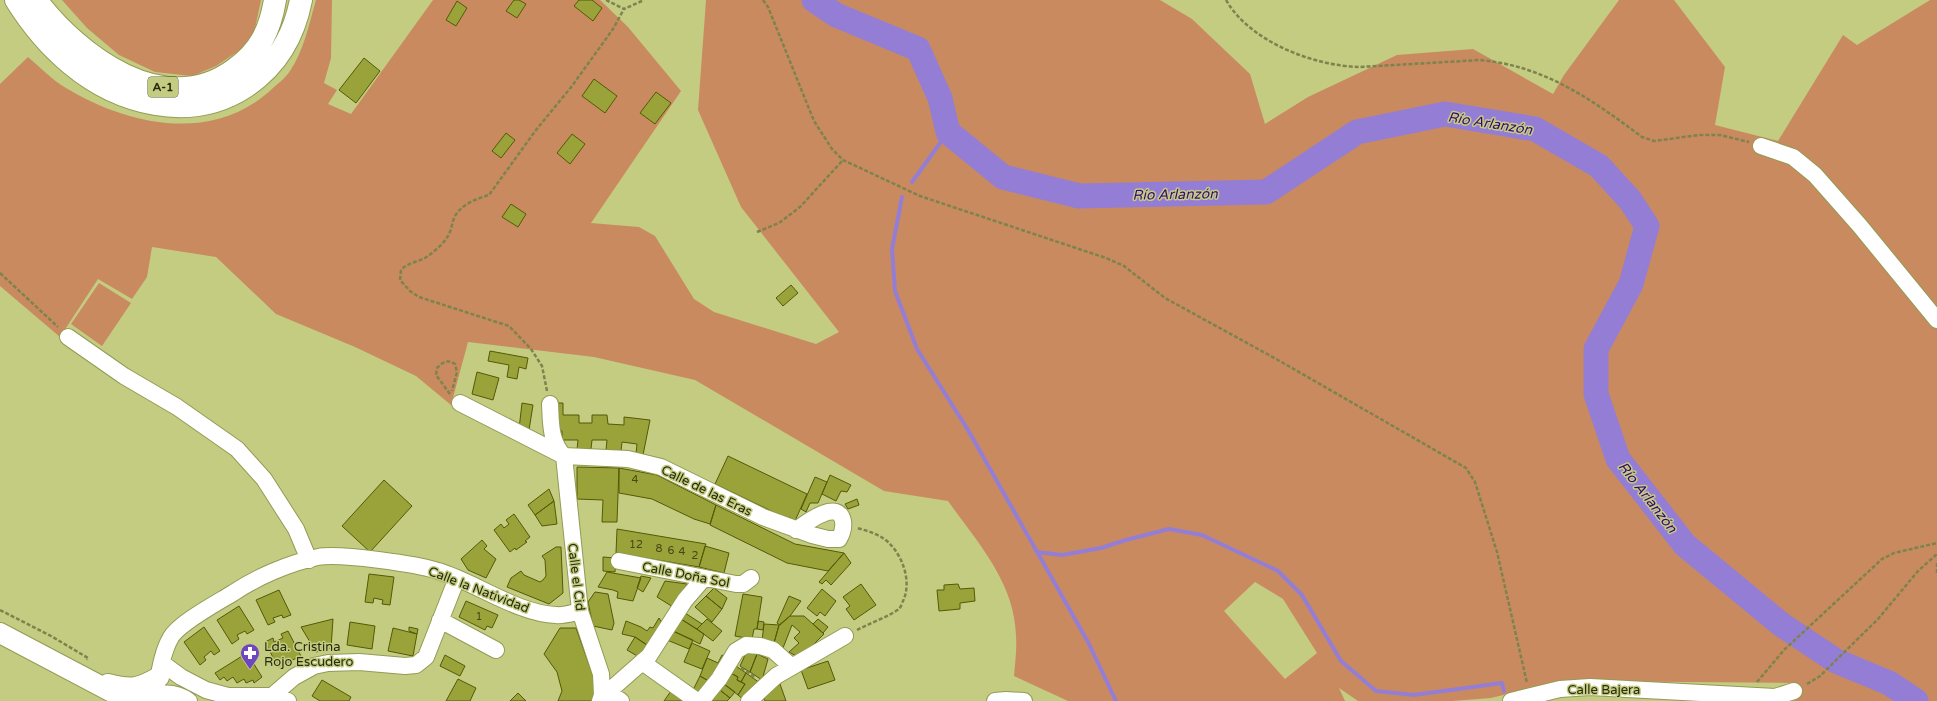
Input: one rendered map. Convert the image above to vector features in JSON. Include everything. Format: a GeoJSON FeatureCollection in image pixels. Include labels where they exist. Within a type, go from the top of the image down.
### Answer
{"type":"FeatureCollection","features":[{"type":"Feature","properties":{"kind":"highway"},"geometry":{"type":"LineString","coordinates":[[16,0],[28,19],[46,41],[71,64],[95,81],[145,102],[164,106],[183,107],[201,105],[225,98],[240,90],[260,75],[286,44],[292,33],[301,0]]}},
{"type":"Feature","properties":{"kind":"highway","name":"A-1"},"geometry":{"type":"LineString","coordinates":[[36,0],[65,34],[99,62],[142,82],[167,87],[192,87],[211,82],[228,74],[245,62],[259,45],[269,27],[274,0]]}},
{"type":"Feature","properties":{"kind":"main road"},"geometry":{"type":"LineString","coordinates":[[0,633],[88,678],[129,701]]}},
{"type":"Feature","properties":{"kind":"main road"},"geometry":{"type":"LineString","coordinates":[[88,678],[127,689],[155,684]]}},
{"type":"Feature","properties":{"kind":"street"},"geometry":{"type":"LineString","coordinates":[[1760,146],[1793,157],[1815,175],[1860,226],[1937,320]]}},
{"type":"Feature","properties":{"kind":"street"},"geometry":{"type":"LineString","coordinates":[[68,338],[124,376],[177,407],[237,449],[264,479],[296,529],[309,560]]}},
{"type":"Feature","properties":{"kind":"street","name":"Calle de las Eras"},"geometry":{"type":"LineString","coordinates":[[456,399],[564,456],[628,459],[661,467],[763,516],[796,530],[828,539],[839,539],[842,535],[843,524]]}},
{"type":"Feature","properties":{"kind":"street"},"geometry":{"type":"LineString","coordinates":[[550,404],[552,433],[556,447],[564,456]]}},
{"type":"Feature","properties":{"kind":"street","name":"Calle el Cid"},"geometry":{"type":"LineString","coordinates":[[564,456],[580,611],[608,697],[649,656],[685,600],[704,578]]}},
{"type":"Feature","properties":{"kind":"street"},"geometry":{"type":"LineString","coordinates":[[796,530],[814,517],[828,512],[837,513],[841,516],[843,524]]}},
{"type":"Feature","properties":{"kind":"street","name":"Calle la Natividad"},"geometry":{"type":"LineString","coordinates":[[155,684],[170,638],[182,627],[247,584],[291,565],[319,557],[353,558],[438,570],[523,607],[545,614],[558,616],[580,611]]}},
{"type":"Feature","properties":{"kind":"street","name":"Calle Doña Sol"},"geometry":{"type":"LineString","coordinates":[[619,561],[736,584],[743,584],[751,578]]}},
{"type":"Feature","properties":{"kind":"street"},"geometry":{"type":"LineString","coordinates":[[272,696],[294,677],[314,666],[328,663],[359,662],[405,666],[416,665],[426,657],[457,578]]}},
{"type":"Feature","properties":{"kind":"street"},"geometry":{"type":"LineString","coordinates":[[440,620],[496,650]]}},
{"type":"Feature","properties":{"kind":"street"},"geometry":{"type":"LineString","coordinates":[[749,701],[766,684],[845,636]]}},
{"type":"Feature","properties":{"kind":"street"},"geometry":{"type":"LineString","coordinates":[[701,701],[740,648],[746,645],[760,646],[773,650],[792,667]]}},
{"type":"Feature","properties":{"kind":"street"},"geometry":{"type":"LineString","coordinates":[[642,662],[696,701]]}},
{"type":"Feature","properties":{"kind":"street"},"geometry":{"type":"LineString","coordinates":[[155,684],[181,677],[206,690],[228,696],[272,696],[288,701]]}},
{"type":"Feature","properties":{"kind":"street"},"geometry":{"type":"LineString","coordinates":[[88,678],[107,701]]}},
{"type":"Feature","properties":{"kind":"street"},"geometry":{"type":"LineString","coordinates":[[155,684],[169,693],[178,695],[189,701]]}},
{"type":"Feature","properties":{"kind":"street","name":"Calle Bajera"},"geometry":{"type":"LineString","coordinates":[[1511,701],[1560,689],[1590,687],[1775,697],[1794,691]]}},
{"type":"Feature","properties":{"kind":"street"},"geometry":{"type":"LineString","coordinates":[[995,701],[1024,701]]}},
{"type":"Feature","properties":{"kind":"path"},"geometry":{"type":"LineString","coordinates":[[606,0],[624,9]]}},
{"type":"Feature","properties":{"kind":"path"},"geometry":{"type":"LineString","coordinates":[[550,404],[542,366],[531,349],[509,326],[419,297],[410,292],[400,280],[401,270],[404,266],[427,257],[445,240],[448,236],[454,217],[461,209],[472,200],[490,196],[536,130],[572,86],[613,30],[624,9],[644,0]]}},
{"type":"Feature","properties":{"kind":"path"},"geometry":{"type":"LineString","coordinates":[[763,0],[768,7],[814,121],[832,149],[843,160],[920,196],[972,215],[1106,258],[1124,266],[1165,298],[1278,360],[1466,468],[1475,482],[1497,552],[1527,677],[1528,696]]}},
{"type":"Feature","properties":{"kind":"path"},"geometry":{"type":"LineString","coordinates":[[1226,0],[1250,28],[1274,44],[1323,62],[1345,67],[1360,67],[1480,60],[1499,62],[1545,74],[1573,89],[1642,137],[1654,141],[1698,135],[1720,136],[1760,146]]}},
{"type":"Feature","properties":{"kind":"path"},"geometry":{"type":"LineString","coordinates":[[757,232],[779,223],[800,207],[843,160]]}},
{"type":"Feature","properties":{"kind":"path"},"geometry":{"type":"LineString","coordinates":[[0,273],[68,338]]}},
{"type":"Feature","properties":{"kind":"path"},"geometry":{"type":"LineString","coordinates":[[450,361],[455,364],[457,372],[456,399],[436,375],[437,368],[443,362],[450,361]]}},
{"type":"Feature","properties":{"kind":"path"},"geometry":{"type":"LineString","coordinates":[[843,524],[874,532],[888,542],[898,553],[906,573],[907,582],[906,594],[900,608],[845,636]]}},
{"type":"Feature","properties":{"kind":"path"},"geometry":{"type":"LineString","coordinates":[[1747,696],[1772,662],[1882,559],[1894,553],[1937,543]]}},
{"type":"Feature","properties":{"kind":"path"},"geometry":{"type":"LineString","coordinates":[[1794,691],[1825,671],[1878,619],[1918,571],[1937,554]]}},
{"type":"Feature","properties":{"kind":"path"},"geometry":{"type":"LineString","coordinates":[[1937,563],[1937,574]]}},
{"type":"Feature","properties":{"kind":"path"},"geometry":{"type":"LineString","coordinates":[[730,661],[766,684]]}},
{"type":"Feature","properties":{"kind":"shaded area"},"geometry":{"type":"Polygon","coordinates":[[[62,0],[261,0],[254,33],[240,50],[216,66],[192,76],[155,72],[119,55],[87,28],[62,0]]]}},
{"type":"Feature","properties":{"kind":"shaded area"},"geometry":{"type":"Polygon","coordinates":[[[316,0],[332,0],[331,58],[324,83],[337,90],[328,104],[351,114],[433,0],[600,0],[628,27],[681,91],[591,223],[639,227],[655,236],[694,299],[714,312],[816,344],[839,332],[741,207],[698,110],[706,0],[1160,0],[1192,19],[1250,74],[1265,124],[1308,97],[1397,55],[1473,49],[1553,94],[1564,75],[1619,0],[1674,0],[1725,67],[1715,125],[1778,141],[1843,35],[1857,45],[1930,0],[1937,0],[1937,701],[1794,701],[1797,683],[1560,681],[1491,698],[1452,701],[1358,701],[1339,688],[1345,701],[1068,701],[1014,676],[1016,636],[1014,617],[1009,598],[993,564],[948,501],[884,491],[695,380],[594,357],[468,342],[451,405],[416,376],[355,347],[276,314],[216,257],[152,247],[147,277],[132,299],[98,279],[60,337],[0,286],[0,84],[28,57],[61,85],[91,101],[117,112],[144,119],[171,123],[198,123],[225,117],[250,106],[282,80],[290,71],[299,54],[306,37],[316,0]],[[1255,582],[1224,611],[1285,679],[1317,653],[1283,599],[1255,582]]]}},
{"type":"Feature","properties":{"kind":"shaded area"},"geometry":{"type":"Polygon","coordinates":[[[99,283],[131,303],[102,346],[71,324],[99,283]]]}},
{"type":"Feature","properties":{"kind":"building"},"geometry":{"type":"Polygon","coordinates":[[[514,0],[519,0],[526,4],[517,18],[506,11],[514,0]]]}},
{"type":"Feature","properties":{"kind":"building"},"geometry":{"type":"Polygon","coordinates":[[[579,0],[592,0],[602,8],[593,21],[574,6],[579,0]]]}},
{"type":"Feature","properties":{"kind":"building"},"geometry":{"type":"Polygon","coordinates":[[[457,1],[467,8],[456,26],[446,20],[457,1]]]}},
{"type":"Feature","properties":{"kind":"building"},"geometry":{"type":"Polygon","coordinates":[[[364,58],[380,71],[356,103],[339,90],[364,58]]]}},
{"type":"Feature","properties":{"kind":"building"},"geometry":{"type":"Polygon","coordinates":[[[594,79],[617,96],[605,113],[582,96],[594,79]]]}},
{"type":"Feature","properties":{"kind":"building"},"geometry":{"type":"Polygon","coordinates":[[[656,92],[671,103],[655,124],[640,113],[656,92]]]}},
{"type":"Feature","properties":{"kind":"building"},"geometry":{"type":"Polygon","coordinates":[[[506,133],[515,140],[501,158],[492,151],[506,133]]]}},
{"type":"Feature","properties":{"kind":"building"},"geometry":{"type":"Polygon","coordinates":[[[572,134],[585,144],[570,164],[557,153],[572,134]]]}},
{"type":"Feature","properties":{"kind":"building"},"geometry":{"type":"Polygon","coordinates":[[[511,204],[526,214],[518,227],[502,217],[511,204]]]}},
{"type":"Feature","properties":{"kind":"building"},"geometry":{"type":"Polygon","coordinates":[[[791,285],[798,293],[783,306],[776,298],[791,285]]]}},
{"type":"Feature","properties":{"kind":"building"},"geometry":{"type":"Polygon","coordinates":[[[490,351],[528,358],[526,369],[519,367],[517,379],[507,377],[509,365],[488,361],[490,351]]]}},
{"type":"Feature","properties":{"kind":"building"},"geometry":{"type":"Polygon","coordinates":[[[477,372],[499,378],[493,400],[472,394],[477,372]]]}},
{"type":"Feature","properties":{"kind":"building"},"geometry":{"type":"Polygon","coordinates":[[[522,403],[533,405],[529,430],[519,429],[522,403]]]}},
{"type":"Feature","properties":{"kind":"building"},"geometry":{"type":"Polygon","coordinates":[[[555,403],[563,403],[563,415],[579,415],[579,423],[592,423],[592,415],[607,415],[608,424],[624,425],[624,417],[650,420],[643,455],[636,454],[637,444],[622,442],[621,451],[606,450],[607,440],[592,440],[591,449],[577,449],[578,440],[562,440],[562,431],[557,430],[555,403]]]}},
{"type":"Feature","properties":{"kind":"building"},"geometry":{"type":"Polygon","coordinates":[[[728,456],[807,494],[795,521],[715,484],[728,456]]]}},
{"type":"Feature","properties":{"kind":"building"},"geometry":{"type":"Polygon","coordinates":[[[577,467],[619,468],[617,522],[602,522],[603,500],[577,499],[577,467]]]}},
{"type":"Feature","properties":{"kind":"building"},"geometry":{"type":"Polygon","coordinates":[[[619,468],[657,475],[716,505],[710,524],[694,519],[652,499],[619,493],[619,468]]]}},
{"type":"Feature","properties":{"kind":"building"},"geometry":{"type":"Polygon","coordinates":[[[830,475],[851,485],[847,492],[841,491],[836,501],[822,494],[830,475]]]}},
{"type":"Feature","properties":{"kind":"building"},"geometry":{"type":"Polygon","coordinates":[[[815,477],[827,482],[818,503],[810,503],[806,512],[801,509],[815,477]]]}},
{"type":"Feature","properties":{"kind":"building"},"geometry":{"type":"Polygon","coordinates":[[[384,480],[412,506],[370,552],[342,526],[384,480]]]}},
{"type":"Feature","properties":{"kind":"building"},"geometry":{"type":"Polygon","coordinates":[[[549,489],[554,501],[535,515],[528,505],[549,489]]]}},
{"type":"Feature","properties":{"kind":"building"},"geometry":{"type":"Polygon","coordinates":[[[857,499],[859,505],[848,509],[845,504],[857,499]]]}},
{"type":"Feature","properties":{"kind":"building"},"geometry":{"type":"Polygon","coordinates":[[[554,501],[557,524],[542,526],[535,515],[554,501]]]}},
{"type":"Feature","properties":{"kind":"building"},"geometry":{"type":"Polygon","coordinates":[[[716,505],[795,544],[844,553],[828,571],[787,563],[710,525],[716,505]]]}},
{"type":"Feature","properties":{"kind":"building"},"geometry":{"type":"Polygon","coordinates":[[[514,514],[530,537],[525,541],[527,542],[516,550],[515,548],[510,552],[494,530],[501,524],[504,528],[509,524],[506,520],[514,514]]]}},
{"type":"Feature","properties":{"kind":"building"},"geometry":{"type":"Polygon","coordinates":[[[617,529],[706,544],[699,567],[616,553],[617,529]]]}},
{"type":"Feature","properties":{"kind":"building"},"geometry":{"type":"Polygon","coordinates":[[[482,540],[487,546],[484,549],[496,559],[486,578],[468,570],[461,559],[482,540]]]}},
{"type":"Feature","properties":{"kind":"building"},"geometry":{"type":"Polygon","coordinates":[[[705,546],[729,553],[724,573],[699,567],[705,546]]]}},
{"type":"Feature","properties":{"kind":"building"},"geometry":{"type":"Polygon","coordinates":[[[556,547],[561,547],[563,593],[549,604],[507,587],[511,578],[521,571],[524,575],[540,582],[543,580],[546,576],[545,560],[542,556],[556,547]]]}},
{"type":"Feature","properties":{"kind":"building"},"geometry":{"type":"Polygon","coordinates":[[[844,553],[851,563],[831,585],[826,580],[822,584],[819,582],[844,553]]]}},
{"type":"Feature","properties":{"kind":"building"},"geometry":{"type":"Polygon","coordinates":[[[603,557],[616,558],[615,572],[603,571],[603,557]]]}},
{"type":"Feature","properties":{"kind":"building"},"geometry":{"type":"Polygon","coordinates":[[[607,572],[641,578],[633,601],[617,598],[618,592],[598,587],[607,572]]]}},
{"type":"Feature","properties":{"kind":"building"},"geometry":{"type":"Polygon","coordinates":[[[369,574],[394,577],[390,605],[382,604],[383,600],[374,598],[373,603],[365,602],[369,574]]]}},
{"type":"Feature","properties":{"kind":"building"},"geometry":{"type":"Polygon","coordinates":[[[641,576],[651,578],[643,592],[637,588],[641,576]]]}},
{"type":"Feature","properties":{"kind":"building"},"geometry":{"type":"Polygon","coordinates":[[[665,581],[687,584],[673,607],[657,597],[665,581]]]}},
{"type":"Feature","properties":{"kind":"building"},"geometry":{"type":"Polygon","coordinates":[[[861,584],[876,605],[854,620],[846,609],[850,606],[843,597],[861,584]]]}},
{"type":"Feature","properties":{"kind":"building"},"geometry":{"type":"Polygon","coordinates":[[[958,584],[960,589],[974,588],[975,601],[960,603],[960,609],[939,611],[937,590],[944,590],[944,585],[958,584]]]}},
{"type":"Feature","properties":{"kind":"building"},"geometry":{"type":"Polygon","coordinates":[[[714,588],[727,598],[722,609],[706,596],[714,588]]]}},
{"type":"Feature","properties":{"kind":"building"},"geometry":{"type":"Polygon","coordinates":[[[822,589],[836,601],[825,616],[820,612],[817,616],[807,608],[822,589]]]}},
{"type":"Feature","properties":{"kind":"building"},"geometry":{"type":"Polygon","coordinates":[[[279,590],[291,615],[283,618],[282,615],[273,618],[275,622],[268,625],[256,600],[279,590]]]}},
{"type":"Feature","properties":{"kind":"building"},"geometry":{"type":"Polygon","coordinates":[[[595,592],[608,594],[614,623],[612,630],[593,626],[588,602],[595,592]]]}},
{"type":"Feature","properties":{"kind":"building"},"geometry":{"type":"Polygon","coordinates":[[[743,594],[762,597],[757,629],[754,629],[752,639],[735,636],[743,594]]]}},
{"type":"Feature","properties":{"kind":"building"},"geometry":{"type":"Polygon","coordinates":[[[706,596],[722,609],[712,622],[695,607],[706,596]]]}},
{"type":"Feature","properties":{"kind":"building"},"geometry":{"type":"Polygon","coordinates":[[[789,596],[801,601],[790,616],[780,625],[777,623],[789,596]]]}},
{"type":"Feature","properties":{"kind":"building"},"geometry":{"type":"Polygon","coordinates":[[[466,601],[498,615],[492,628],[487,626],[485,630],[459,617],[466,601]]]}},
{"type":"Feature","properties":{"kind":"building"},"geometry":{"type":"Polygon","coordinates":[[[239,606],[254,630],[247,634],[245,631],[237,635],[239,639],[232,644],[217,620],[239,606]]]}},
{"type":"Feature","properties":{"kind":"building"},"geometry":{"type":"Polygon","coordinates":[[[685,613],[702,624],[697,629],[681,619],[685,613]]]}},
{"type":"Feature","properties":{"kind":"building"},"geometry":{"type":"Polygon","coordinates":[[[790,616],[804,616],[824,634],[800,658],[789,652],[799,643],[794,638],[800,632],[792,625],[783,648],[774,643],[779,625],[790,616]]]}},
{"type":"Feature","properties":{"kind":"building"},"geometry":{"type":"Polygon","coordinates":[[[659,618],[662,623],[647,645],[635,637],[622,634],[626,621],[647,631],[650,627],[653,628],[659,618]]]}},
{"type":"Feature","properties":{"kind":"building"},"geometry":{"type":"Polygon","coordinates":[[[333,619],[331,648],[316,652],[301,627],[333,619]]]}},
{"type":"Feature","properties":{"kind":"building"},"geometry":{"type":"Polygon","coordinates":[[[681,619],[704,634],[700,644],[673,631],[681,619]]]}},
{"type":"Feature","properties":{"kind":"building"},"geometry":{"type":"Polygon","coordinates":[[[707,619],[722,631],[713,641],[697,629],[707,619]]]}},
{"type":"Feature","properties":{"kind":"building"},"geometry":{"type":"Polygon","coordinates":[[[818,619],[828,627],[823,633],[813,624],[818,619]]]}},
{"type":"Feature","properties":{"kind":"building"},"geometry":{"type":"Polygon","coordinates":[[[758,621],[764,622],[763,630],[757,629],[758,621]]]}},
{"type":"Feature","properties":{"kind":"building"},"geometry":{"type":"Polygon","coordinates":[[[350,622],[375,626],[372,649],[347,645],[350,622]]]}},
{"type":"Feature","properties":{"kind":"building"},"geometry":{"type":"Polygon","coordinates":[[[764,624],[779,625],[774,643],[762,641],[764,624]]]}},
{"type":"Feature","properties":{"kind":"building"},"geometry":{"type":"Polygon","coordinates":[[[204,627],[220,651],[214,655],[211,651],[204,657],[206,660],[200,665],[184,642],[204,627]]]}},
{"type":"Feature","properties":{"kind":"building"},"geometry":{"type":"Polygon","coordinates":[[[409,627],[418,629],[417,634],[409,631],[409,627]]]}},
{"type":"Feature","properties":{"kind":"building"},"geometry":{"type":"Polygon","coordinates":[[[393,628],[417,634],[413,656],[388,651],[393,628]]]}},
{"type":"Feature","properties":{"kind":"building"},"geometry":{"type":"Polygon","coordinates":[[[560,628],[576,628],[596,684],[592,701],[558,701],[562,691],[557,672],[544,654],[560,628]]]}},
{"type":"Feature","properties":{"kind":"building"},"geometry":{"type":"Polygon","coordinates":[[[288,631],[301,656],[278,667],[265,642],[273,638],[274,642],[283,638],[281,634],[288,631]]]}},
{"type":"Feature","properties":{"kind":"building"},"geometry":{"type":"Polygon","coordinates":[[[673,631],[693,640],[689,649],[667,640],[673,631]]]}},
{"type":"Feature","properties":{"kind":"building"},"geometry":{"type":"Polygon","coordinates":[[[635,637],[647,645],[639,657],[627,650],[635,637]]]}},
{"type":"Feature","properties":{"kind":"building"},"geometry":{"type":"Polygon","coordinates":[[[692,643],[710,651],[702,669],[684,662],[692,643]]]}},
{"type":"Feature","properties":{"kind":"building"},"geometry":{"type":"Polygon","coordinates":[[[747,651],[757,654],[750,672],[740,666],[747,651]]]}},
{"type":"Feature","properties":{"kind":"building"},"geometry":{"type":"Polygon","coordinates":[[[247,653],[262,677],[254,683],[253,680],[246,683],[244,679],[237,683],[233,677],[227,681],[224,677],[220,680],[215,673],[247,653]]]}},
{"type":"Feature","properties":{"kind":"building"},"geometry":{"type":"Polygon","coordinates":[[[757,654],[768,659],[762,680],[750,672],[757,654]]]}},
{"type":"Feature","properties":{"kind":"building"},"geometry":{"type":"Polygon","coordinates":[[[445,655],[465,666],[460,676],[440,666],[445,655]]]}},
{"type":"Feature","properties":{"kind":"building"},"geometry":{"type":"Polygon","coordinates":[[[722,655],[728,658],[712,683],[700,676],[707,658],[718,663],[722,655]]]}},
{"type":"Feature","properties":{"kind":"building"},"geometry":{"type":"Polygon","coordinates":[[[828,661],[835,680],[808,689],[801,670],[828,661]]]}},
{"type":"Feature","properties":{"kind":"building"},"geometry":{"type":"Polygon","coordinates":[[[733,664],[746,673],[741,682],[737,680],[738,677],[727,671],[733,664]]]}},
{"type":"Feature","properties":{"kind":"building"},"geometry":{"type":"Polygon","coordinates":[[[727,671],[738,677],[737,680],[745,684],[738,695],[720,681],[727,671]]]}},
{"type":"Feature","properties":{"kind":"building"},"geometry":{"type":"Polygon","coordinates":[[[746,673],[760,683],[745,701],[738,695],[745,684],[741,682],[746,673]]]}},
{"type":"Feature","properties":{"kind":"building"},"geometry":{"type":"Polygon","coordinates":[[[700,676],[712,683],[703,697],[693,690],[700,676]]]}},
{"type":"Feature","properties":{"kind":"building"},"geometry":{"type":"Polygon","coordinates":[[[458,679],[476,688],[470,701],[446,701],[458,679]]]}},
{"type":"Feature","properties":{"kind":"building"},"geometry":{"type":"Polygon","coordinates":[[[322,680],[351,697],[349,701],[320,701],[312,696],[322,680]]]}},
{"type":"Feature","properties":{"kind":"building"},"geometry":{"type":"Polygon","coordinates":[[[720,681],[735,692],[730,698],[716,687],[720,681]]]}},
{"type":"Feature","properties":{"kind":"building"},"geometry":{"type":"Polygon","coordinates":[[[780,684],[786,701],[765,701],[762,694],[780,684]]]}},
{"type":"Feature","properties":{"kind":"building"},"geometry":{"type":"Polygon","coordinates":[[[716,687],[730,698],[727,701],[705,701],[716,687]]]}},
{"type":"Feature","properties":{"kind":"building"},"geometry":{"type":"Polygon","coordinates":[[[671,691],[686,701],[664,701],[671,691]]]}},
{"type":"Feature","properties":{"kind":"building"},"geometry":{"type":"Polygon","coordinates":[[[518,693],[526,701],[510,701],[518,693]]]}},
{"type":"Feature","properties":{"kind":"waterway","name":"Río Arlanzón"},"geometry":{"type":"LineString","coordinates":[[814,0],[836,15],[918,49],[940,98],[948,132],[1003,177],[1079,196],[1266,192],[1357,132],[1445,114],[1535,129],[1599,166],[1630,200],[1647,226],[1631,284],[1596,349],[1596,394],[1618,459],[1685,545],[1782,625],[1836,661],[1889,683],[1916,701]]}},
{"type":"Feature","properties":{"kind":"waterway"},"geometry":{"type":"LineString","coordinates":[[912,182],[948,132]]}},
{"type":"Feature","properties":{"kind":"waterway"},"geometry":{"type":"LineString","coordinates":[[902,197],[892,249],[895,291],[917,349],[968,430],[1088,642],[1116,701]]}},
{"type":"Feature","properties":{"kind":"waterway"},"geometry":{"type":"LineString","coordinates":[[1037,552],[1062,555],[1101,548],[1169,529],[1202,535],[1278,571],[1302,595],[1341,661],[1376,691],[1414,695],[1502,683],[1504,691]]}},
{"type":"Feature","properties":{"kind":"place","name":"Lda. Cristina Rojo Escudero"},"geometry":{"type":"Point","coordinates":[250,670]}}]}
